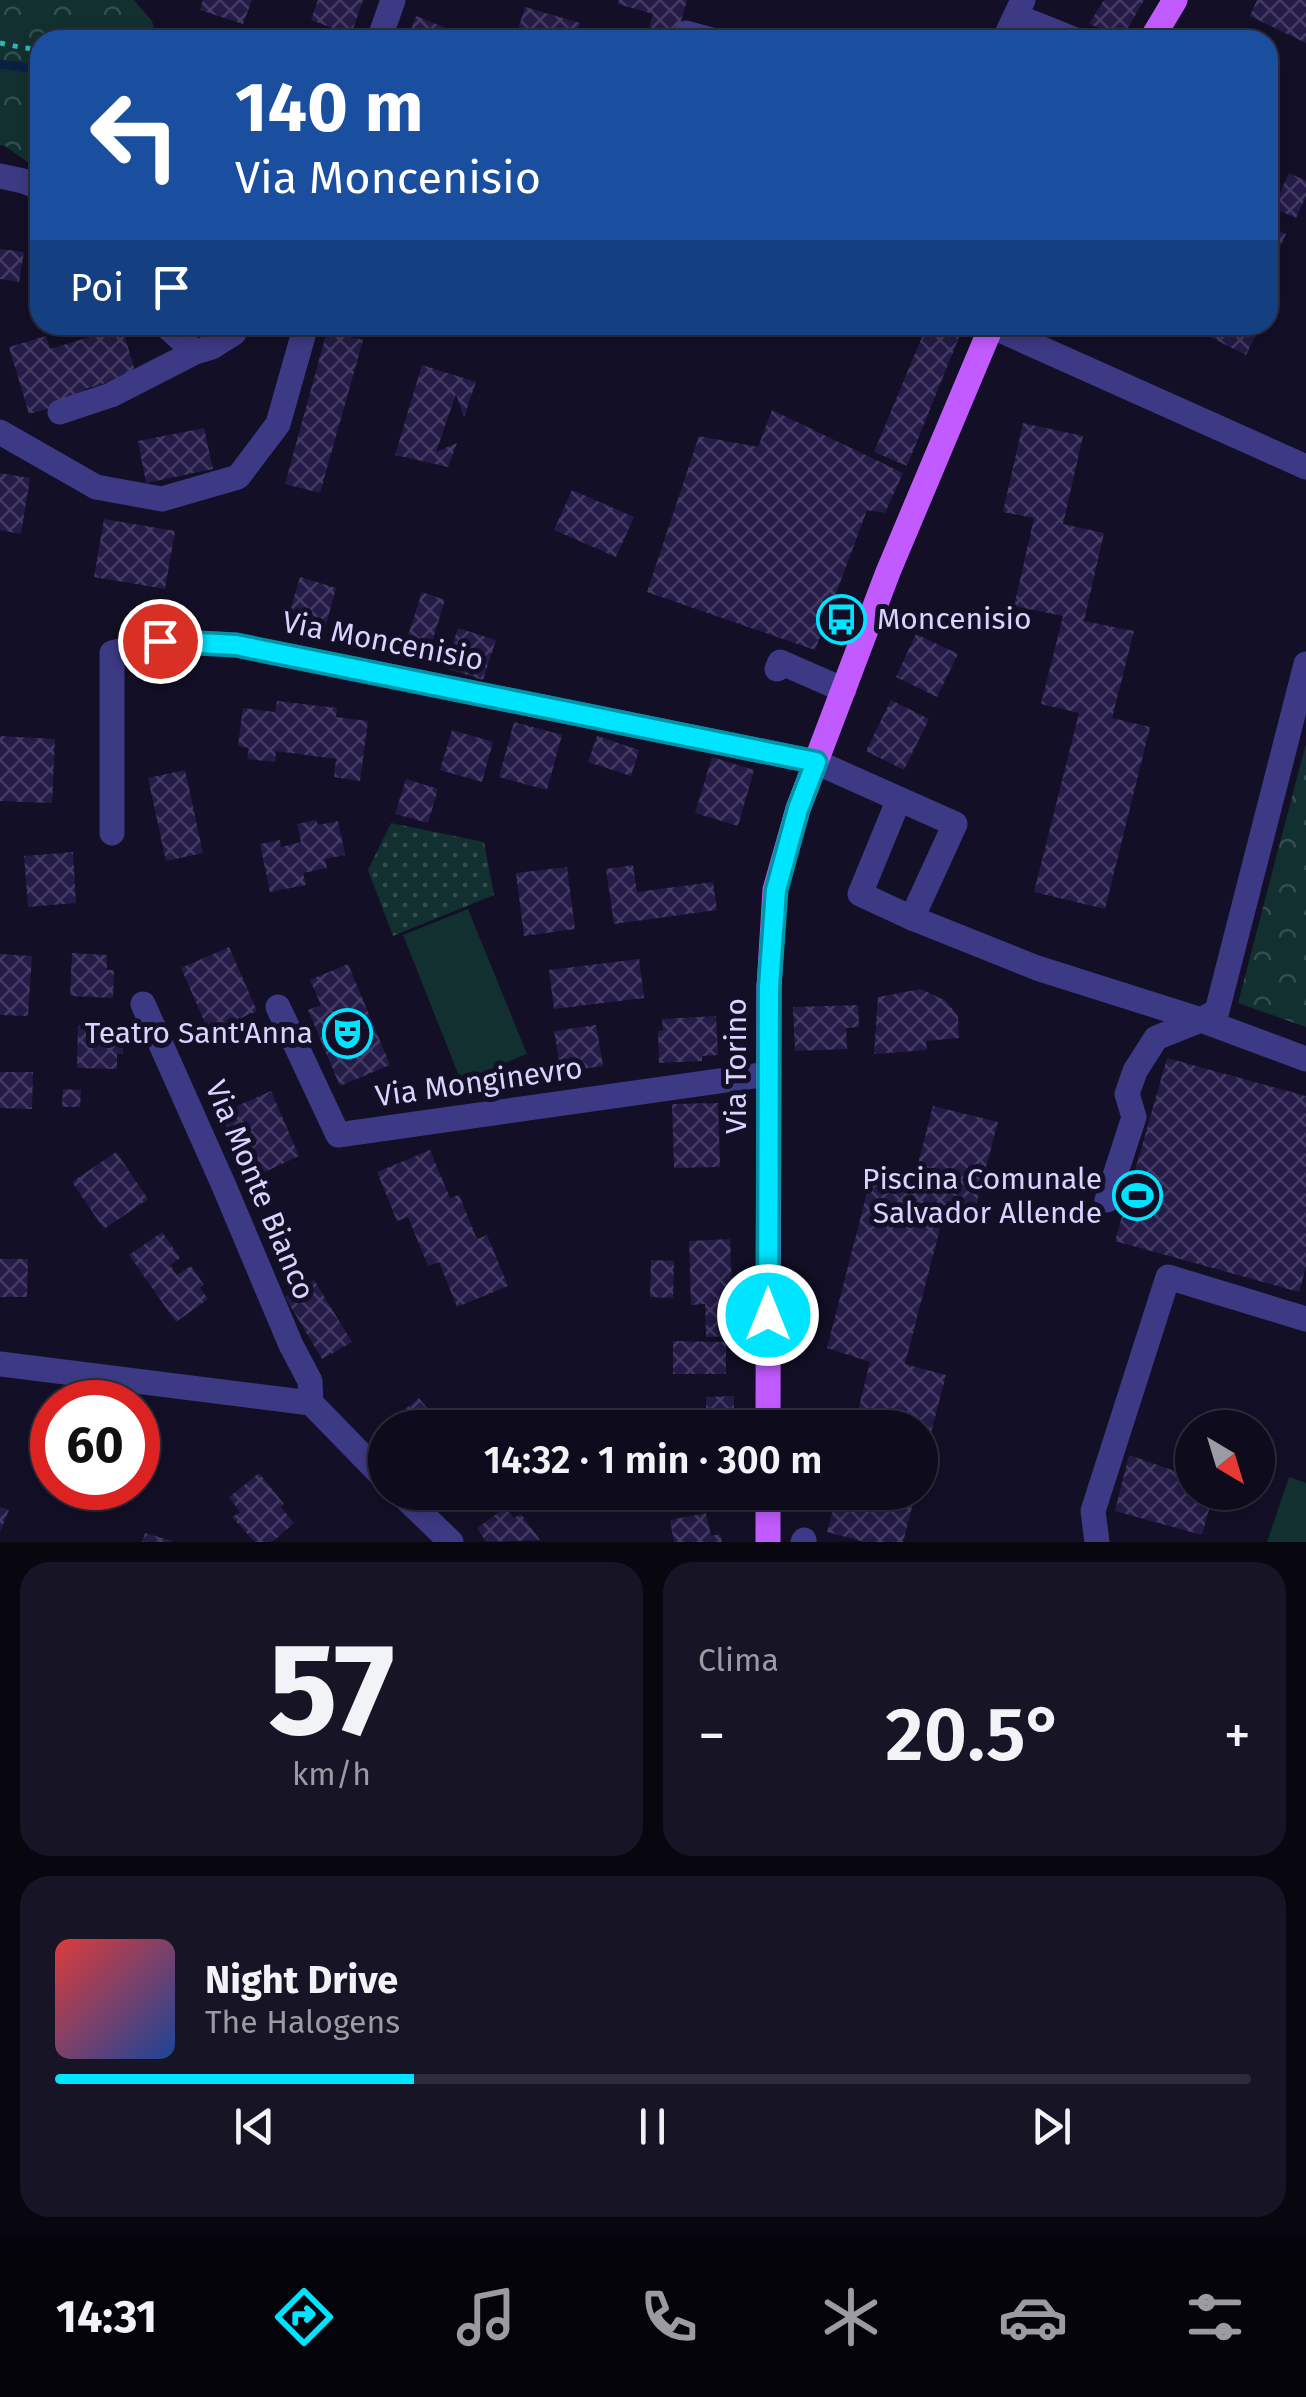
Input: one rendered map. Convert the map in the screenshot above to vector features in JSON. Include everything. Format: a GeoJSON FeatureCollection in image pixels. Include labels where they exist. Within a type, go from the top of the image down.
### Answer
{"type":"FeatureCollection","features":[{"type":"Feature","properties":{"kind":"main road"},"geometry":{"type":"LineString","coordinates":[[1157,30],[1175,0]]}},
{"type":"Feature","properties":{"kind":"main road","name":"Via Torino"},"geometry":{"type":"LineString","coordinates":[[768,1410],[769,987],[776,890],[798,809],[888,572],[987,335]]}},
{"type":"Feature","properties":{"kind":"main road"},"geometry":{"type":"LineString","coordinates":[[768,1510],[768,1542]]}},
{"type":"Feature","properties":{"kind":"street"},"geometry":{"type":"LineString","coordinates":[[382,30],[393,0]]}},
{"type":"Feature","properties":{"kind":"street"},"geometry":{"type":"LineString","coordinates":[[1019,8],[1058,30]]}},
{"type":"Feature","properties":{"kind":"street"},"geometry":{"type":"LineString","coordinates":[[0,176],[30,184]]}},
{"type":"Feature","properties":{"kind":"street"},"geometry":{"type":"LineString","coordinates":[[175,335],[194,352]]}},
{"type":"Feature","properties":{"kind":"street"},"geometry":{"type":"LineString","coordinates":[[60,412],[111,396],[231,335]]}},
{"type":"Feature","properties":{"kind":"street"},"geometry":{"type":"LineString","coordinates":[[0,432],[96,487],[162,499],[238,477],[278,424],[303,335]]}},
{"type":"Feature","properties":{"kind":"street"},"geometry":{"type":"LineString","coordinates":[[1012,335],[1304,475]]}},
{"type":"Feature","properties":{"kind":"street","name":"Via Moncenisio"},"geometry":{"type":"LineString","coordinates":[[112,832],[112,653],[160,641],[236,645],[816,762]]}},
{"type":"Feature","properties":{"kind":"street"},"geometry":{"type":"LineString","coordinates":[[777,669],[780,662],[844,690]]}},
{"type":"Feature","properties":{"kind":"street"},"geometry":{"type":"LineString","coordinates":[[1108,1200],[1134,1117],[1127,1094],[1134,1071],[1156,1038],[1217,1011],[1306,664]]}},
{"type":"Feature","properties":{"kind":"street"},"geometry":{"type":"LineString","coordinates":[[816,762],[955,824],[916,919]]}},
{"type":"Feature","properties":{"kind":"street"},"geometry":{"type":"LineString","coordinates":[[899,799],[860,894],[1036,968],[1201,1020],[1306,1059]]}},
{"type":"Feature","properties":{"kind":"street"},"geometry":{"type":"LineString","coordinates":[[916,919],[937,882],[943,884]]}},
{"type":"Feature","properties":{"kind":"street","name":"Via Monte Bianco"},"geometry":{"type":"LineString","coordinates":[[143,1004],[310,1381],[311,1403],[368,1461]]}},
{"type":"Feature","properties":{"kind":"street","name":"Via Monginevro"},"geometry":{"type":"LineString","coordinates":[[278,1007],[338,1135],[769,1074]]}},
{"type":"Feature","properties":{"kind":"street"},"geometry":{"type":"LineString","coordinates":[[1097,1542],[1092,1511],[1168,1277],[1306,1318]]}},
{"type":"Feature","properties":{"kind":"street"},"geometry":{"type":"LineString","coordinates":[[0,1364],[311,1403]]}},
{"type":"Feature","properties":{"kind":"street"},"geometry":{"type":"LineString","coordinates":[[417,1510],[450,1542]]}},
{"type":"Feature","properties":{"kind":"path"},"geometry":{"type":"LineString","coordinates":[[0,43],[30,48]]}},
{"type":"Feature","properties":{"kind":"green space"},"geometry":{"type":"Polygon","coordinates":[[[0,0],[134,0],[152,21],[154,30],[30,30],[30,164],[0,145],[0,0]]]}},
{"type":"Feature","properties":{"kind":"green space"},"geometry":{"type":"Polygon","coordinates":[[[1306,743],[1306,1027],[1238,1003],[1306,743]]]}},
{"type":"Feature","properties":{"kind":"green space"},"geometry":{"type":"Polygon","coordinates":[[[391,823],[484,842],[494,895],[393,936],[368,870],[391,823]]]}},
{"type":"Feature","properties":{"kind":"green space"},"geometry":{"type":"Polygon","coordinates":[[[468,909],[527,1054],[461,1081],[403,935],[468,909]]]}},
{"type":"Feature","properties":{"kind":"green space"},"geometry":{"type":"Polygon","coordinates":[[[1289,1477],[1306,1483],[1306,1542],[1267,1542],[1289,1477]]]}},
{"type":"Feature","properties":{"kind":"building"},"geometry":{"type":"Polygon","coordinates":[[[203,0],[252,0],[243,24],[200,10],[203,0]]]}},
{"type":"Feature","properties":{"kind":"building"},"geometry":{"type":"Polygon","coordinates":[[[318,0],[363,0],[353,30],[338,30],[311,20],[318,0]]]}},
{"type":"Feature","properties":{"kind":"building"},"geometry":{"type":"Polygon","coordinates":[[[619,0],[687,0],[678,30],[649,27],[653,14],[618,4],[619,0]]]}},
{"type":"Feature","properties":{"kind":"building"},"geometry":{"type":"Polygon","coordinates":[[[1104,0],[1144,0],[1127,30],[1098,30],[1089,24],[1104,0]]]}},
{"type":"Feature","properties":{"kind":"building"},"geometry":{"type":"Polygon","coordinates":[[[1257,0],[1306,0],[1306,43],[1250,16],[1257,0]]]}},
{"type":"Feature","properties":{"kind":"building"},"geometry":{"type":"Polygon","coordinates":[[[525,7],[580,23],[578,30],[518,30],[525,7]]]}},
{"type":"Feature","properties":{"kind":"building"},"geometry":{"type":"Polygon","coordinates":[[[416,16],[451,30],[411,30],[416,16]]]}},
{"type":"Feature","properties":{"kind":"building"},"geometry":{"type":"Polygon","coordinates":[[[1289,173],[1306,181],[1306,196],[1296,218],[1278,210],[1278,197],[1289,173]]]}},
{"type":"Feature","properties":{"kind":"building"},"geometry":{"type":"Polygon","coordinates":[[[1278,230],[1286,234],[1278,252],[1278,230]]]}},
{"type":"Feature","properties":{"kind":"building"},"geometry":{"type":"Polygon","coordinates":[[[0,249],[24,252],[19,282],[0,279],[0,249]]]}},
{"type":"Feature","properties":{"kind":"building"},"geometry":{"type":"Polygon","coordinates":[[[96,335],[124,335],[136,374],[85,389],[87,397],[29,414],[9,347],[46,336],[50,349],[96,335]]]}},
{"type":"Feature","properties":{"kind":"building"},"geometry":{"type":"Polygon","coordinates":[[[326,335],[363,340],[320,493],[285,484],[326,335]]]}},
{"type":"Feature","properties":{"kind":"building"},"geometry":{"type":"Polygon","coordinates":[[[923,335],[960,335],[907,466],[874,452],[923,335]]]}},
{"type":"Feature","properties":{"kind":"building"},"geometry":{"type":"Polygon","coordinates":[[[1206,335],[1256,335],[1246,355],[1206,335]]]}},
{"type":"Feature","properties":{"kind":"building"},"geometry":{"type":"Polygon","coordinates":[[[422,365],[476,382],[464,417],[456,394],[436,452],[457,443],[448,467],[395,455],[422,365]]]}},
{"type":"Feature","properties":{"kind":"building"},"geometry":{"type":"Polygon","coordinates":[[[772,410],[903,473],[885,513],[867,510],[815,650],[647,592],[699,436],[758,447],[772,410]]]}},
{"type":"Feature","properties":{"kind":"building"},"geometry":{"type":"Polygon","coordinates":[[[1023,423],[1083,436],[1063,524],[1104,533],[1084,621],[1134,631],[1112,718],[1150,727],[1105,909],[1034,892],[1079,713],[1041,704],[1063,616],[1014,606],[1034,518],[1003,512],[1023,423]]]}},
{"type":"Feature","properties":{"kind":"building"},"geometry":{"type":"Polygon","coordinates":[[[204,428],[213,469],[146,483],[138,441],[204,428]]]}},
{"type":"Feature","properties":{"kind":"building"},"geometry":{"type":"Polygon","coordinates":[[[0,473],[30,478],[21,534],[0,530],[0,473]]]}},
{"type":"Feature","properties":{"kind":"building"},"geometry":{"type":"Polygon","coordinates":[[[572,490],[634,517],[616,557],[554,530],[572,490]]]}},
{"type":"Feature","properties":{"kind":"building"},"geometry":{"type":"Polygon","coordinates":[[[104,519],[175,531],[165,589],[94,577],[104,519]]]}},
{"type":"Feature","properties":{"kind":"building"},"geometry":{"type":"Polygon","coordinates":[[[300,577],[336,588],[323,636],[286,625],[300,577]]]}},
{"type":"Feature","properties":{"kind":"building"},"geometry":{"type":"Polygon","coordinates":[[[422,592],[445,600],[428,655],[404,648],[422,592]]]}},
{"type":"Feature","properties":{"kind":"building"},"geometry":{"type":"Polygon","coordinates":[[[458,628],[496,640],[483,680],[445,668],[458,628]]]}},
{"type":"Feature","properties":{"kind":"building"},"geometry":{"type":"Polygon","coordinates":[[[916,634],[958,654],[937,697],[896,677],[916,634]]]}},
{"type":"Feature","properties":{"kind":"building"},"geometry":{"type":"Polygon","coordinates":[[[891,700],[929,719],[904,770],[866,751],[891,700]]]}},
{"type":"Feature","properties":{"kind":"building"},"geometry":{"type":"Polygon","coordinates":[[[277,701],[337,708],[336,717],[368,721],[360,781],[334,777],[336,759],[276,751],[275,762],[247,759],[249,748],[238,746],[243,708],[275,712],[277,701]]]}},
{"type":"Feature","properties":{"kind":"building"},"geometry":{"type":"Polygon","coordinates":[[[514,722],[562,735],[547,790],[499,777],[514,722]]]}},
{"type":"Feature","properties":{"kind":"building"},"geometry":{"type":"Polygon","coordinates":[[[452,730],[493,742],[482,782],[440,770],[452,730]]]}},
{"type":"Feature","properties":{"kind":"building"},"geometry":{"type":"Polygon","coordinates":[[[0,736],[55,739],[52,803],[0,801],[0,736]]]}},
{"type":"Feature","properties":{"kind":"building"},"geometry":{"type":"Polygon","coordinates":[[[597,736],[639,750],[631,776],[588,762],[597,736]]]}},
{"type":"Feature","properties":{"kind":"building"},"geometry":{"type":"Polygon","coordinates":[[[712,757],[754,770],[738,826],[695,813],[712,757]]]}},
{"type":"Feature","properties":{"kind":"building"},"geometry":{"type":"Polygon","coordinates":[[[185,770],[203,853],[166,861],[148,778],[185,770]]]}},
{"type":"Feature","properties":{"kind":"building"},"geometry":{"type":"Polygon","coordinates":[[[406,779],[438,789],[428,823],[395,814],[406,779]]]}},
{"type":"Feature","properties":{"kind":"building"},"geometry":{"type":"Polygon","coordinates":[[[316,820],[318,825],[338,821],[345,855],[325,859],[327,868],[303,873],[306,885],[270,892],[260,844],[280,840],[281,847],[301,842],[297,824],[316,820]]]}},
{"type":"Feature","properties":{"kind":"building"},"geometry":{"type":"Polygon","coordinates":[[[73,852],[76,903],[28,907],[24,856],[73,852]]]}},
{"type":"Feature","properties":{"kind":"building"},"geometry":{"type":"Polygon","coordinates":[[[633,865],[637,892],[713,882],[717,910],[614,924],[606,869],[633,865]]]}},
{"type":"Feature","properties":{"kind":"building"},"geometry":{"type":"Polygon","coordinates":[[[567,867],[575,929],[524,936],[516,873],[567,867]]]}},
{"type":"Feature","properties":{"kind":"building"},"geometry":{"type":"Polygon","coordinates":[[[229,947],[257,1011],[209,1032],[181,968],[229,947]]]}},
{"type":"Feature","properties":{"kind":"building"},"geometry":{"type":"Polygon","coordinates":[[[72,953],[107,955],[107,970],[114,970],[113,998],[70,996],[72,953]]]}},
{"type":"Feature","properties":{"kind":"building"},"geometry":{"type":"Polygon","coordinates":[[[0,954],[32,956],[28,1016],[0,1015],[0,954]]]}},
{"type":"Feature","properties":{"kind":"building"},"geometry":{"type":"Polygon","coordinates":[[[639,959],[644,998],[554,1009],[549,970],[639,959]]]}},
{"type":"Feature","properties":{"kind":"building"},"geometry":{"type":"Polygon","coordinates":[[[348,964],[390,1065],[340,1086],[308,1010],[321,1005],[310,980],[348,964]]]}},
{"type":"Feature","properties":{"kind":"building"},"geometry":{"type":"Polygon","coordinates":[[[921,989],[946,1001],[958,1016],[959,1038],[926,1041],[927,1050],[874,1054],[878,997],[921,989]]]}},
{"type":"Feature","properties":{"kind":"building"},"geometry":{"type":"Polygon","coordinates":[[[858,1005],[859,1027],[846,1028],[847,1049],[795,1051],[793,1007],[858,1005]]]}},
{"type":"Feature","properties":{"kind":"building"},"geometry":{"type":"Polygon","coordinates":[[[716,1016],[718,1055],[702,1056],[702,1061],[659,1063],[658,1031],[663,1030],[662,1019],[716,1016]]]}},
{"type":"Feature","properties":{"kind":"building"},"geometry":{"type":"Polygon","coordinates":[[[78,1025],[124,1026],[123,1054],[117,1054],[117,1069],[77,1068],[78,1025]]]}},
{"type":"Feature","properties":{"kind":"building"},"geometry":{"type":"Polygon","coordinates":[[[596,1025],[603,1066],[561,1072],[554,1031],[596,1025]]]}},
{"type":"Feature","properties":{"kind":"building"},"geometry":{"type":"Polygon","coordinates":[[[1167,1058],[1306,1096],[1306,1267],[1299,1292],[1115,1241],[1167,1058]]]}},
{"type":"Feature","properties":{"kind":"building"},"geometry":{"type":"Polygon","coordinates":[[[0,1072],[33,1072],[32,1109],[0,1108],[0,1072]]]}},
{"type":"Feature","properties":{"kind":"building"},"geometry":{"type":"Polygon","coordinates":[[[63,1089],[81,1090],[80,1107],[62,1107],[63,1089]]]}},
{"type":"Feature","properties":{"kind":"building"},"geometry":{"type":"Polygon","coordinates":[[[271,1091],[299,1156],[250,1179],[221,1113],[271,1091]]]}},
{"type":"Feature","properties":{"kind":"building"},"geometry":{"type":"Polygon","coordinates":[[[718,1103],[720,1167],[674,1168],[672,1104],[718,1103]]]}},
{"type":"Feature","properties":{"kind":"building"},"geometry":{"type":"Polygon","coordinates":[[[933,1106],[998,1122],[975,1209],[947,1201],[905,1364],[946,1375],[937,1410],[858,1410],[870,1362],[827,1348],[871,1177],[912,1187],[933,1106]]]}},
{"type":"Feature","properties":{"kind":"building"},"geometry":{"type":"Polygon","coordinates":[[[430,1150],[450,1198],[459,1195],[477,1239],[487,1235],[508,1286],[457,1307],[439,1262],[428,1266],[408,1217],[397,1221],[377,1172],[430,1150]]]}},
{"type":"Feature","properties":{"kind":"building"},"geometry":{"type":"Polygon","coordinates":[[[116,1152],[148,1199],[104,1229],[72,1182],[116,1152]]]}},
{"type":"Feature","properties":{"kind":"building"},"geometry":{"type":"Polygon","coordinates":[[[162,1232],[180,1258],[170,1265],[177,1275],[191,1266],[208,1299],[176,1322],[129,1255],[162,1232]]]}},
{"type":"Feature","properties":{"kind":"building"},"geometry":{"type":"Polygon","coordinates":[[[730,1239],[734,1336],[706,1337],[705,1304],[691,1305],[689,1241],[730,1239]]]}},
{"type":"Feature","properties":{"kind":"building"},"geometry":{"type":"Polygon","coordinates":[[[0,1259],[28,1259],[27,1297],[0,1297],[0,1259]]]}},
{"type":"Feature","properties":{"kind":"building"},"geometry":{"type":"Polygon","coordinates":[[[651,1260],[674,1261],[673,1298],[650,1297],[651,1260]]]}},
{"type":"Feature","properties":{"kind":"building"},"geometry":{"type":"Polygon","coordinates":[[[314,1280],[352,1342],[322,1359],[285,1297],[314,1280]]]}},
{"type":"Feature","properties":{"kind":"building"},"geometry":{"type":"Polygon","coordinates":[[[673,1341],[726,1342],[726,1374],[673,1374],[673,1341]]]}},
{"type":"Feature","properties":{"kind":"building"},"geometry":{"type":"Polygon","coordinates":[[[734,1396],[734,1410],[706,1410],[706,1397],[734,1396]]]}},
{"type":"Feature","properties":{"kind":"building"},"geometry":{"type":"Polygon","coordinates":[[[419,1398],[429,1410],[404,1410],[419,1398]]]}},
{"type":"Feature","properties":{"kind":"building"},"geometry":{"type":"Polygon","coordinates":[[[1129,1455],[1175,1471],[1175,1510],[1209,1510],[1202,1535],[1115,1511],[1129,1455]]]}},
{"type":"Feature","properties":{"kind":"building"},"geometry":{"type":"Polygon","coordinates":[[[259,1473],[294,1523],[272,1542],[255,1542],[232,1517],[240,1512],[229,1497],[259,1473]]]}},
{"type":"Feature","properties":{"kind":"building"},"geometry":{"type":"Polygon","coordinates":[[[0,1507],[9,1510],[0,1532],[0,1507]]]}},
{"type":"Feature","properties":{"kind":"building"},"geometry":{"type":"Polygon","coordinates":[[[502,1510],[508,1510],[514,1518],[521,1514],[540,1540],[486,1542],[477,1528],[502,1510]]]}},
{"type":"Feature","properties":{"kind":"building"},"geometry":{"type":"Polygon","coordinates":[[[833,1510],[911,1510],[903,1542],[865,1542],[827,1532],[833,1510]]]}},
{"type":"Feature","properties":{"kind":"building"},"geometry":{"type":"Polygon","coordinates":[[[706,1513],[711,1536],[720,1534],[722,1542],[674,1542],[670,1520],[706,1513]]]}},
{"type":"Feature","properties":{"kind":"building"},"geometry":{"type":"Polygon","coordinates":[[[145,1533],[172,1541],[172,1542],[142,1542],[145,1533]]]}},
{"type":"Feature","properties":{"kind":"waterway"},"geometry":{"type":"LineString","coordinates":[[0,64],[30,68]]}},
{"type":"Feature","properties":{"kind":"place","name":"Moncenisio"},"geometry":{"type":"Point","coordinates":[842,619]}},
{"type":"Feature","properties":{"kind":"place","name":"Teatro Sant'Anna"},"geometry":{"type":"Point","coordinates":[348,1033]}},
{"type":"Feature","properties":{"kind":"place","name":"Piscina Comunale Salvador Allende"},"geometry":{"type":"Point","coordinates":[1137,1196]}},
{"type":"Feature","properties":{"kind":"route"},"geometry":{"type":"LineString","coordinates":[[160,641],[236,645],[816,762],[798,809],[776,890],[769,987],[768,1315]]}}]}
